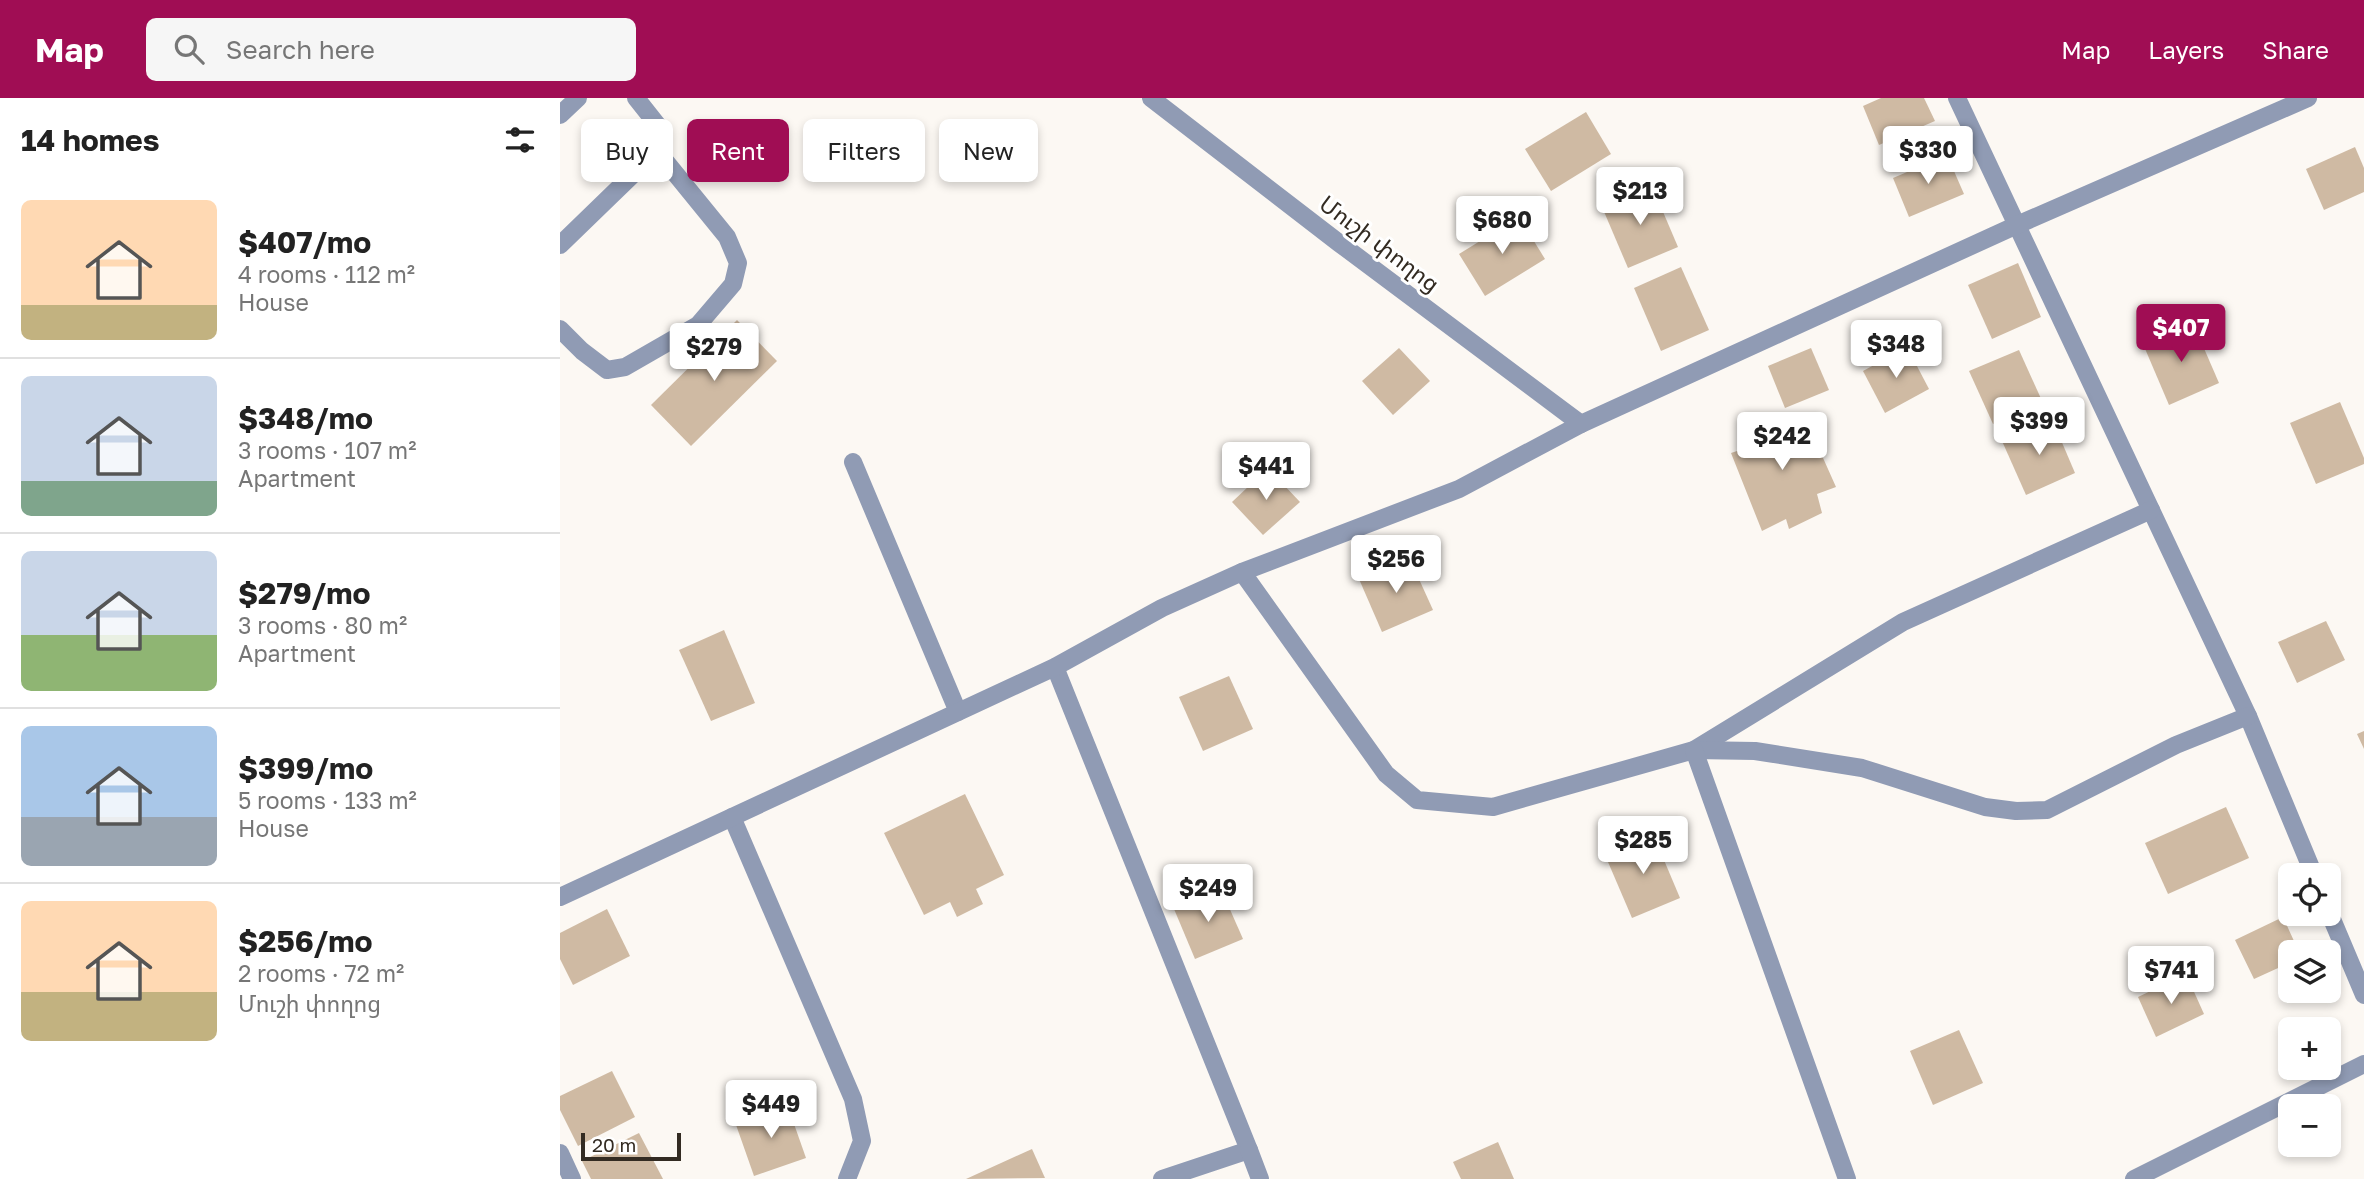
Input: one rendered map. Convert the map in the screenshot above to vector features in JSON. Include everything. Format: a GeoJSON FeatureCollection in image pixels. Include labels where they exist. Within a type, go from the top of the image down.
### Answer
{"type":"FeatureCollection","features":[{"type":"Feature","properties":{"kind":"street"},"geometry":{"type":"LineString","coordinates":[[560,115],[578,98]]}},
{"type":"Feature","properties":{"kind":"street"},"geometry":{"type":"LineString","coordinates":[[636,98],[653,119]]}},
{"type":"Feature","properties":{"kind":"street","name":"Մուշի փողոց"},"geometry":{"type":"LineString","coordinates":[[1152,98],[1339,243],[1581,424]]}},
{"type":"Feature","properties":{"kind":"street"},"geometry":{"type":"LineString","coordinates":[[1957,98],[2248,716],[2309,863]]}},
{"type":"Feature","properties":{"kind":"street"},"geometry":{"type":"LineString","coordinates":[[560,897],[1055,667],[1162,608],[1242,572],[1459,489],[1581,424],[2017,225],[2308,98]]}},
{"type":"Feature","properties":{"kind":"street"},"geometry":{"type":"LineString","coordinates":[[560,328],[582,351],[607,370],[625,368],[698,325],[733,284],[738,263],[727,237],[673,171]]}},
{"type":"Feature","properties":{"kind":"street"},"geometry":{"type":"LineString","coordinates":[[560,246],[625,182]]}},
{"type":"Feature","properties":{"kind":"street"},"geometry":{"type":"LineString","coordinates":[[853,462],[958,712]]}},
{"type":"Feature","properties":{"kind":"street"},"geometry":{"type":"LineString","coordinates":[[1242,572],[1386,774],[1417,800],[1493,807],[1694,750],[1903,622],[2151,510]]}},
{"type":"Feature","properties":{"kind":"street"},"geometry":{"type":"LineString","coordinates":[[1055,667],[1260,1179]]}},
{"type":"Feature","properties":{"kind":"street"},"geometry":{"type":"LineString","coordinates":[[1694,750],[1755,751],[1862,768],[1985,807],[2016,811],[2047,810],[2176,745],[2248,716]]}},
{"type":"Feature","properties":{"kind":"street"},"geometry":{"type":"LineString","coordinates":[[1694,750],[1847,1179]]}},
{"type":"Feature","properties":{"kind":"street"},"geometry":{"type":"LineString","coordinates":[[732,817],[853,1099],[862,1141],[847,1179]]}},
{"type":"Feature","properties":{"kind":"street"},"geometry":{"type":"LineString","coordinates":[[2335,926],[2364,996]]}},
{"type":"Feature","properties":{"kind":"street"},"geometry":{"type":"LineString","coordinates":[[2134,1179],[2364,1064]]}},
{"type":"Feature","properties":{"kind":"street"},"geometry":{"type":"LineString","coordinates":[[1162,1179],[1249,1150]]}},
{"type":"Feature","properties":{"kind":"street"},"geometry":{"type":"LineString","coordinates":[[560,1153],[572,1179]]}},
{"type":"Feature","properties":{"kind":"building"},"geometry":{"type":"Polygon","coordinates":[[[1881,98],[1924,98],[1935,121],[1879,145],[1863,106],[1881,98]]]}},
{"type":"Feature","properties":{"kind":"building"},"geometry":{"type":"Polygon","coordinates":[[[1586,112],[1611,154],[1551,191],[1525,149],[1586,112]]]}},
{"type":"Feature","properties":{"kind":"building"},"geometry":{"type":"Polygon","coordinates":[[[2355,147],[2364,168],[2364,192],[2324,210],[2306,169],[2355,147]]]}},
{"type":"Feature","properties":{"kind":"building"},"geometry":{"type":"Polygon","coordinates":[[[1947,155],[1964,194],[1909,217],[1893,178],[1947,155]]]}},
{"type":"Feature","properties":{"kind":"building"},"geometry":{"type":"Polygon","coordinates":[[[1652,186],[1678,247],[1628,268],[1602,207],[1652,186]]]}},
{"type":"Feature","properties":{"kind":"building"},"geometry":{"type":"Polygon","coordinates":[[[1519,217],[1545,259],[1485,296],[1459,254],[1519,217]]]}},
{"type":"Feature","properties":{"kind":"building"},"geometry":{"type":"Polygon","coordinates":[[[2018,263],[2041,317],[1992,339],[1968,285],[2018,263]]]}},
{"type":"Feature","properties":{"kind":"building"},"geometry":{"type":"Polygon","coordinates":[[[1681,267],[1709,330],[1661,351],[1634,288],[1681,267]]]}},
{"type":"Feature","properties":{"kind":"building"},"geometry":{"type":"Polygon","coordinates":[[[737,320],[777,361],[691,446],[651,405],[737,320]]]}},
{"type":"Feature","properties":{"kind":"building"},"geometry":{"type":"Polygon","coordinates":[[[2193,323],[2219,383],[2169,405],[2143,344],[2193,323]]]}},
{"type":"Feature","properties":{"kind":"building"},"geometry":{"type":"Polygon","coordinates":[[[1907,347],[1929,389],[1885,413],[1863,371],[1907,347]]]}},
{"type":"Feature","properties":{"kind":"building"},"geometry":{"type":"Polygon","coordinates":[[[1399,348],[1430,381],[1393,415],[1362,381],[1399,348]]]}},
{"type":"Feature","properties":{"kind":"building"},"geometry":{"type":"Polygon","coordinates":[[[1811,348],[1829,390],[1785,408],[1768,366],[1811,348]]]}},
{"type":"Feature","properties":{"kind":"building"},"geometry":{"type":"Polygon","coordinates":[[[2019,350],[2043,403],[1993,424],[1969,371],[2019,350]]]}},
{"type":"Feature","properties":{"kind":"building"},"geometry":{"type":"Polygon","coordinates":[[[2340,402],[2364,458],[2364,464],[2316,484],[2290,423],[2340,402]]]}},
{"type":"Feature","properties":{"kind":"building"},"geometry":{"type":"Polygon","coordinates":[[[1776,414],[1782,428],[1807,422],[1836,487],[1817,494],[1822,513],[1789,529],[1786,519],[1762,531],[1731,453],[1746,448],[1739,431],[1776,414]]]}},
{"type":"Feature","properties":{"kind":"building"},"geometry":{"type":"Polygon","coordinates":[[[2052,419],[2075,473],[2026,495],[2002,441],[2052,419]]]}},
{"type":"Feature","properties":{"kind":"building"},"geometry":{"type":"Polygon","coordinates":[[[1268,468],[1300,502],[1263,535],[1232,502],[1268,468]]]}},
{"type":"Feature","properties":{"kind":"building"},"geometry":{"type":"Polygon","coordinates":[[[1409,557],[1433,610],[1382,632],[1359,579],[1409,557]]]}},
{"type":"Feature","properties":{"kind":"building"},"geometry":{"type":"Polygon","coordinates":[[[2326,621],[2345,660],[2297,683],[2278,642],[2326,621]]]}},
{"type":"Feature","properties":{"kind":"building"},"geometry":{"type":"Polygon","coordinates":[[[724,630],[755,703],[711,721],[679,650],[724,630]]]}},
{"type":"Feature","properties":{"kind":"building"},"geometry":{"type":"Polygon","coordinates":[[[1229,676],[1253,729],[1203,751],[1179,697],[1229,676]]]}},
{"type":"Feature","properties":{"kind":"building"},"geometry":{"type":"Polygon","coordinates":[[[2364,731],[2364,749],[2357,734],[2364,731]]]}},
{"type":"Feature","properties":{"kind":"building"},"geometry":{"type":"Polygon","coordinates":[[[965,794],[1004,875],[976,889],[983,904],[957,917],[950,902],[924,915],[884,833],[965,794]]]}},
{"type":"Feature","properties":{"kind":"building"},"geometry":{"type":"Polygon","coordinates":[[[2226,807],[2249,858],[2168,894],[2145,843],[2226,807]]]}},
{"type":"Feature","properties":{"kind":"building"},"geometry":{"type":"Polygon","coordinates":[[[1653,834],[1680,898],[1632,918],[1605,855],[1653,834]]]}},
{"type":"Feature","properties":{"kind":"building"},"geometry":{"type":"Polygon","coordinates":[[[1221,889],[1243,939],[1195,959],[1174,909],[1221,889]]]}},
{"type":"Feature","properties":{"kind":"building"},"geometry":{"type":"Polygon","coordinates":[[[607,909],[630,956],[573,985],[560,959],[560,933],[607,909]]]}},
{"type":"Feature","properties":{"kind":"building"},"geometry":{"type":"Polygon","coordinates":[[[2278,919],[2278,926],[2287,926],[2294,940],[2278,940],[2278,968],[2254,979],[2235,940],[2278,919]]]}},
{"type":"Feature","properties":{"kind":"building"},"geometry":{"type":"Polygon","coordinates":[[[2186,974],[2204,1014],[2156,1037],[2138,997],[2186,974]]]}},
{"type":"Feature","properties":{"kind":"building"},"geometry":{"type":"Polygon","coordinates":[[[1959,1030],[1983,1083],[1933,1105],[1910,1051],[1959,1030]]]}},
{"type":"Feature","properties":{"kind":"building"},"geometry":{"type":"Polygon","coordinates":[[[612,1071],[635,1117],[578,1146],[560,1110],[560,1096],[612,1071]]]}},
{"type":"Feature","properties":{"kind":"building"},"geometry":{"type":"Polygon","coordinates":[[[787,1104],[806,1158],[754,1176],[735,1122],[787,1104]]]}},
{"type":"Feature","properties":{"kind":"building"},"geometry":{"type":"Polygon","coordinates":[[[639,1133],[663,1179],[591,1179],[582,1161],[639,1133]]]}},
{"type":"Feature","properties":{"kind":"building"},"geometry":{"type":"Polygon","coordinates":[[[1498,1142],[1514,1179],[1461,1179],[1453,1162],[1498,1142]]]}},
{"type":"Feature","properties":{"kind":"building"},"geometry":{"type":"Polygon","coordinates":[[[1032,1149],[1045,1178],[966,1179],[1032,1149]]]}}]}
